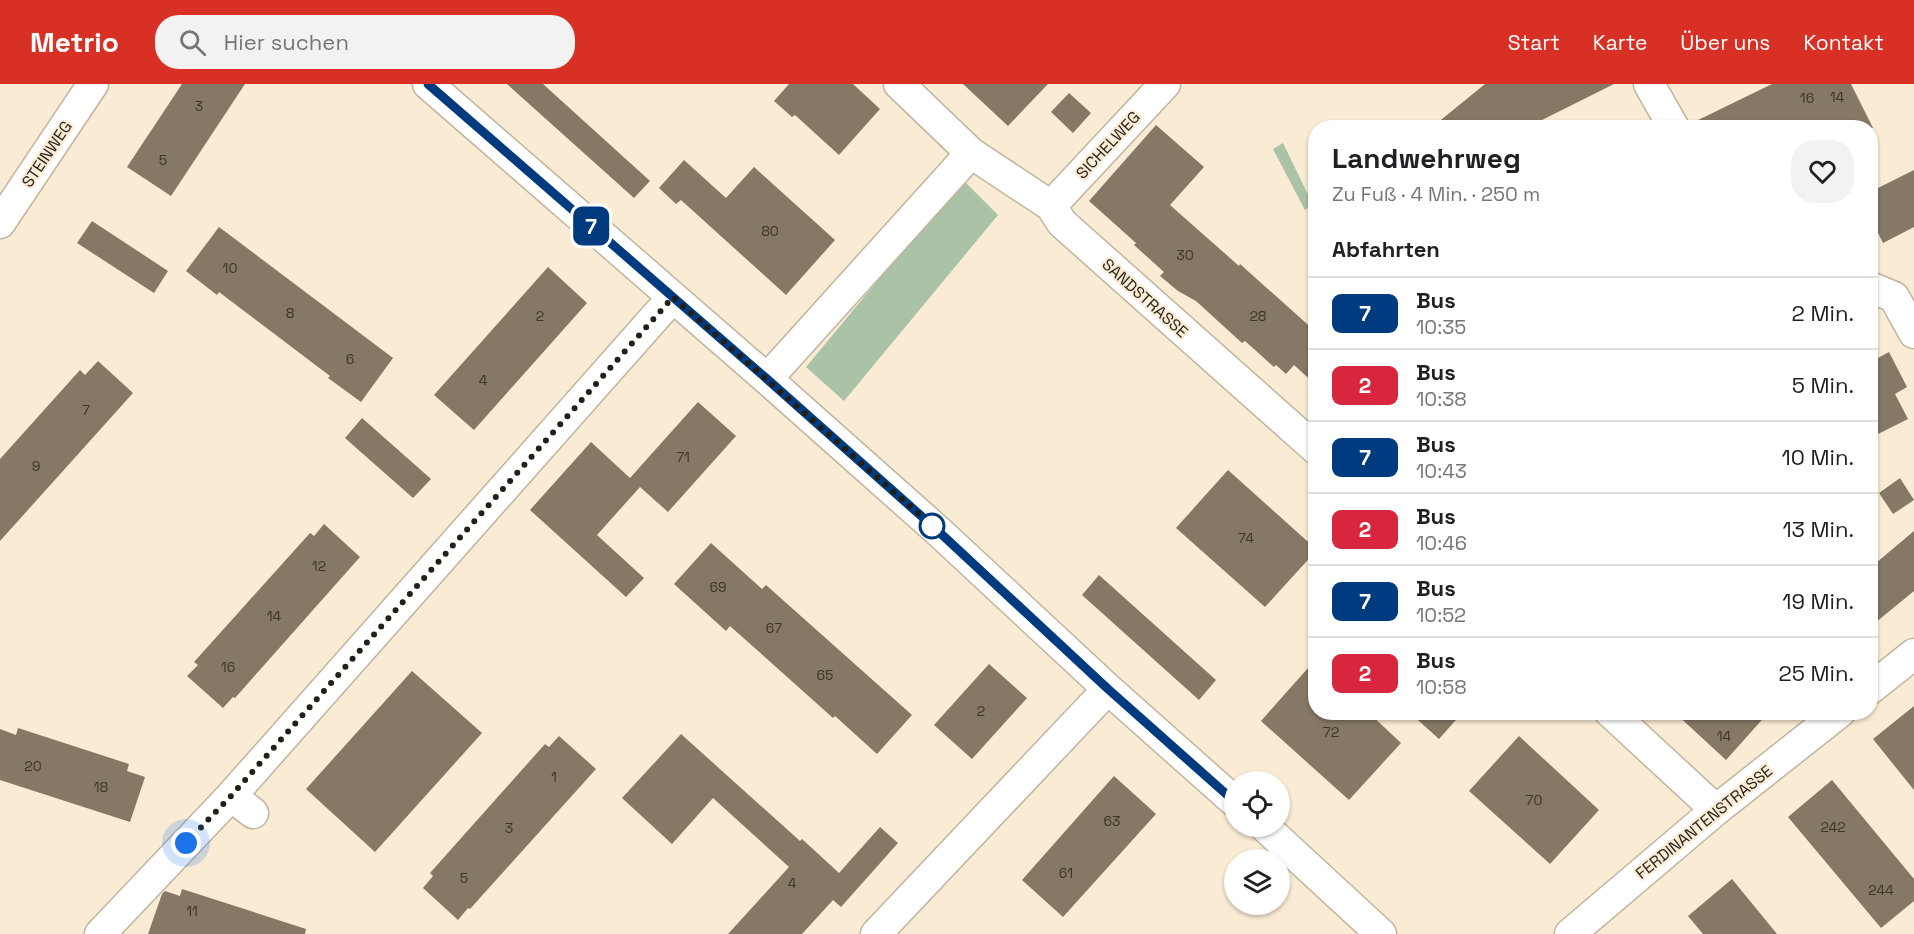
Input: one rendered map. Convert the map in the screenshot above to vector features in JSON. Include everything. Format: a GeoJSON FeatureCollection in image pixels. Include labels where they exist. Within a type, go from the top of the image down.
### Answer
{"type":"FeatureCollection","features":[{"type":"Feature","properties":{"kind":"street","name":"STEINWEG"},"geometry":{"type":"LineString","coordinates":[[0,223],[93,84]]}},
{"type":"Feature","properties":{"kind":"street"},"geometry":{"type":"LineString","coordinates":[[428,84],[937,530],[1108,689],[1224,792]]}},
{"type":"Feature","properties":{"kind":"street","name":"SANDSTRASSE"},"geometry":{"type":"LineString","coordinates":[[899,84],[971,153],[1051,206],[1062,223],[1308,442]]}},
{"type":"Feature","properties":{"kind":"street","name":"SICHELWEG"},"geometry":{"type":"LineString","coordinates":[[1051,206],[1164,84]]}},
{"type":"Feature","properties":{"kind":"street"},"geometry":{"type":"LineString","coordinates":[[1649,84],[1669,120]]}},
{"type":"Feature","properties":{"kind":"street"},"geometry":{"type":"LineString","coordinates":[[767,379],[971,153]]}},
{"type":"Feature","properties":{"kind":"street"},"geometry":{"type":"LineString","coordinates":[[1878,290],[1894,297],[1914,333]]}},
{"type":"Feature","properties":{"kind":"street"},"geometry":{"type":"LineString","coordinates":[[100,934],[242,804],[673,297]]}},
{"type":"Feature","properties":{"kind":"street"},"geometry":{"type":"LineString","coordinates":[[1878,682],[1914,654]]}},
{"type":"Feature","properties":{"kind":"street"},"geometry":{"type":"LineString","coordinates":[[876,934],[1108,689]]}},
{"type":"Feature","properties":{"kind":"street"},"geometry":{"type":"LineString","coordinates":[[1620,720],[1716,810]]}},
{"type":"Feature","properties":{"kind":"street","name":"FERDINANTENSTRASSE"},"geometry":{"type":"LineString","coordinates":[[1570,934],[1716,810],[1830,720]]}},
{"type":"Feature","properties":{"kind":"street"},"geometry":{"type":"LineString","coordinates":[[1276,837],[1381,934]]}},
{"type":"Feature","properties":{"kind":"green space"},"geometry":{"type":"Polygon","coordinates":[[[1283,143],[1308,195],[1308,208],[1305,210],[1273,149],[1283,143]]]}},
{"type":"Feature","properties":{"kind":"green space"},"geometry":{"type":"Polygon","coordinates":[[[962,179],[998,215],[844,401],[806,367],[962,179]]]}},
{"type":"Feature","properties":{"kind":"building"},"geometry":{"type":"Polygon","coordinates":[[[182,84],[245,84],[171,196],[127,167],[182,84]]]}},
{"type":"Feature","properties":{"kind":"building"},"geometry":{"type":"Polygon","coordinates":[[[507,84],[543,84],[650,181],[634,198],[507,84]]]}},
{"type":"Feature","properties":{"kind":"building"},"geometry":{"type":"Polygon","coordinates":[[[789,84],[853,84],[880,109],[839,155],[795,115],[792,117],[774,101],[789,84]]]}},
{"type":"Feature","properties":{"kind":"building"},"geometry":{"type":"Polygon","coordinates":[[[963,84],[1048,84],[1008,126],[963,84]]]}},
{"type":"Feature","properties":{"kind":"building"},"geometry":{"type":"Polygon","coordinates":[[[1485,84],[1614,84],[1542,120],[1441,120],[1485,84]]]}},
{"type":"Feature","properties":{"kind":"building"},"geometry":{"type":"Polygon","coordinates":[[[1772,84],[1851,84],[1869,120],[1698,120],[1772,84]]]}},
{"type":"Feature","properties":{"kind":"building"},"geometry":{"type":"Polygon","coordinates":[[[1069,93],[1091,113],[1073,133],[1051,112],[1069,93]]]}},
{"type":"Feature","properties":{"kind":"building"},"geometry":{"type":"Polygon","coordinates":[[[1156,125],[1204,167],[1170,205],[1308,325],[1308,378],[1294,365],[1286,374],[1276,365],[1274,367],[1245,341],[1242,343],[1196,301],[1178,291],[1160,276],[1164,272],[1134,245],[1136,243],[1089,201],[1156,125]]]}},
{"type":"Feature","properties":{"kind":"building"},"geometry":{"type":"Polygon","coordinates":[[[684,160],[726,198],[754,167],[835,240],[786,295],[681,200],[676,204],[659,188],[684,160]]]}},
{"type":"Feature","properties":{"kind":"building"},"geometry":{"type":"Polygon","coordinates":[[[1914,170],[1914,227],[1883,243],[1878,233],[1878,188],[1914,170]]]}},
{"type":"Feature","properties":{"kind":"building"},"geometry":{"type":"Polygon","coordinates":[[[92,221],[168,271],[154,293],[77,243],[92,221]]]}},
{"type":"Feature","properties":{"kind":"building"},"geometry":{"type":"Polygon","coordinates":[[[219,227],[393,358],[361,402],[219,292],[217,295],[186,271],[219,227]]]}},
{"type":"Feature","properties":{"kind":"building"},"geometry":{"type":"Polygon","coordinates":[[[548,267],[587,303],[474,430],[434,395],[548,267]]]}},
{"type":"Feature","properties":{"kind":"building"},"geometry":{"type":"Polygon","coordinates":[[[1889,352],[1907,387],[1895,394],[1908,419],[1878,434],[1878,358],[1889,352]]]}},
{"type":"Feature","properties":{"kind":"building"},"geometry":{"type":"Polygon","coordinates":[[[98,361],[133,393],[0,541],[0,459],[80,370],[85,375],[98,361]]]}},
{"type":"Feature","properties":{"kind":"building"},"geometry":{"type":"Polygon","coordinates":[[[698,402],[736,436],[668,512],[640,487],[597,535],[644,578],[626,597],[530,510],[591,442],[630,478],[698,402]]]}},
{"type":"Feature","properties":{"kind":"building"},"geometry":{"type":"Polygon","coordinates":[[[362,418],[431,479],[413,498],[345,438],[362,418]]]}},
{"type":"Feature","properties":{"kind":"building"},"geometry":{"type":"Polygon","coordinates":[[[1228,470],[1308,542],[1308,560],[1265,607],[1176,528],[1228,470]]]}},
{"type":"Feature","properties":{"kind":"building"},"geometry":{"type":"Polygon","coordinates":[[[1900,478],[1914,500],[1893,514],[1879,493],[1900,478]]]}},
{"type":"Feature","properties":{"kind":"building"},"geometry":{"type":"Polygon","coordinates":[[[324,524],[360,557],[235,698],[233,697],[223,708],[187,676],[198,665],[194,662],[310,533],[314,536],[324,524]]]}},
{"type":"Feature","properties":{"kind":"building"},"geometry":{"type":"Polygon","coordinates":[[[1914,531],[1914,591],[1878,620],[1878,561],[1914,531]]]}},
{"type":"Feature","properties":{"kind":"building"},"geometry":{"type":"Polygon","coordinates":[[[711,543],[762,589],[766,585],[912,715],[877,754],[730,626],[726,631],[674,584],[711,543]]]}},
{"type":"Feature","properties":{"kind":"building"},"geometry":{"type":"Polygon","coordinates":[[[1099,575],[1216,680],[1199,700],[1082,595],[1099,575]]]}},
{"type":"Feature","properties":{"kind":"building"},"geometry":{"type":"Polygon","coordinates":[[[989,664],[1027,698],[972,759],[934,725],[989,664]]]}},
{"type":"Feature","properties":{"kind":"building"},"geometry":{"type":"Polygon","coordinates":[[[1308,668],[1308,720],[1377,720],[1401,743],[1349,800],[1261,721],[1308,668]]]}},
{"type":"Feature","properties":{"kind":"building"},"geometry":{"type":"Polygon","coordinates":[[[412,671],[482,733],[375,852],[306,789],[412,671]]]}},
{"type":"Feature","properties":{"kind":"building"},"geometry":{"type":"Polygon","coordinates":[[[1914,706],[1914,790],[1873,739],[1914,706]]]}},
{"type":"Feature","properties":{"kind":"building"},"geometry":{"type":"Polygon","coordinates":[[[1418,720],[1456,720],[1439,739],[1418,720]]]}},
{"type":"Feature","properties":{"kind":"building"},"geometry":{"type":"Polygon","coordinates":[[[1683,720],[1762,720],[1726,760],[1683,720]]]}},
{"type":"Feature","properties":{"kind":"building"},"geometry":{"type":"Polygon","coordinates":[[[18,728],[129,764],[127,771],[145,777],[130,822],[0,780],[0,729],[16,735],[18,728]]]}},
{"type":"Feature","properties":{"kind":"building"},"geometry":{"type":"Polygon","coordinates":[[[681,734],[839,873],[880,827],[898,843],[841,907],[833,900],[802,934],[728,934],[789,867],[713,798],[672,844],[622,798],[681,734]]]}},
{"type":"Feature","properties":{"kind":"building"},"geometry":{"type":"Polygon","coordinates":[[[559,736],[596,769],[458,920],[423,888],[433,876],[430,873],[545,744],[549,747],[559,736]]]}},
{"type":"Feature","properties":{"kind":"building"},"geometry":{"type":"Polygon","coordinates":[[[1519,736],[1599,810],[1550,864],[1469,791],[1519,736]]]}},
{"type":"Feature","properties":{"kind":"building"},"geometry":{"type":"Polygon","coordinates":[[[1114,776],[1156,814],[1063,917],[1022,880],[1114,776]]]}},
{"type":"Feature","properties":{"kind":"building"},"geometry":{"type":"Polygon","coordinates":[[[1832,780],[1914,879],[1914,901],[1881,928],[1788,817],[1832,780]]]}},
{"type":"Feature","properties":{"kind":"building"},"geometry":{"type":"Polygon","coordinates":[[[1732,879],[1777,934],[1703,934],[1688,916],[1732,879]]]}},
{"type":"Feature","properties":{"kind":"building"},"geometry":{"type":"Polygon","coordinates":[[[182,889],[306,929],[305,934],[148,934],[162,894],[165,891],[180,896],[182,889]]]}},
{"type":"Feature","properties":{"kind":"bus line","name":"7"},"geometry":{"type":"LineString","coordinates":[[428,84],[937,530],[1108,689],[1224,792]]}},
{"type":"Feature","properties":{"kind":"route"},"geometry":{"type":"LineString","coordinates":[[186,843],[231,796],[673,297],[937,530],[932,526]]}}]}
